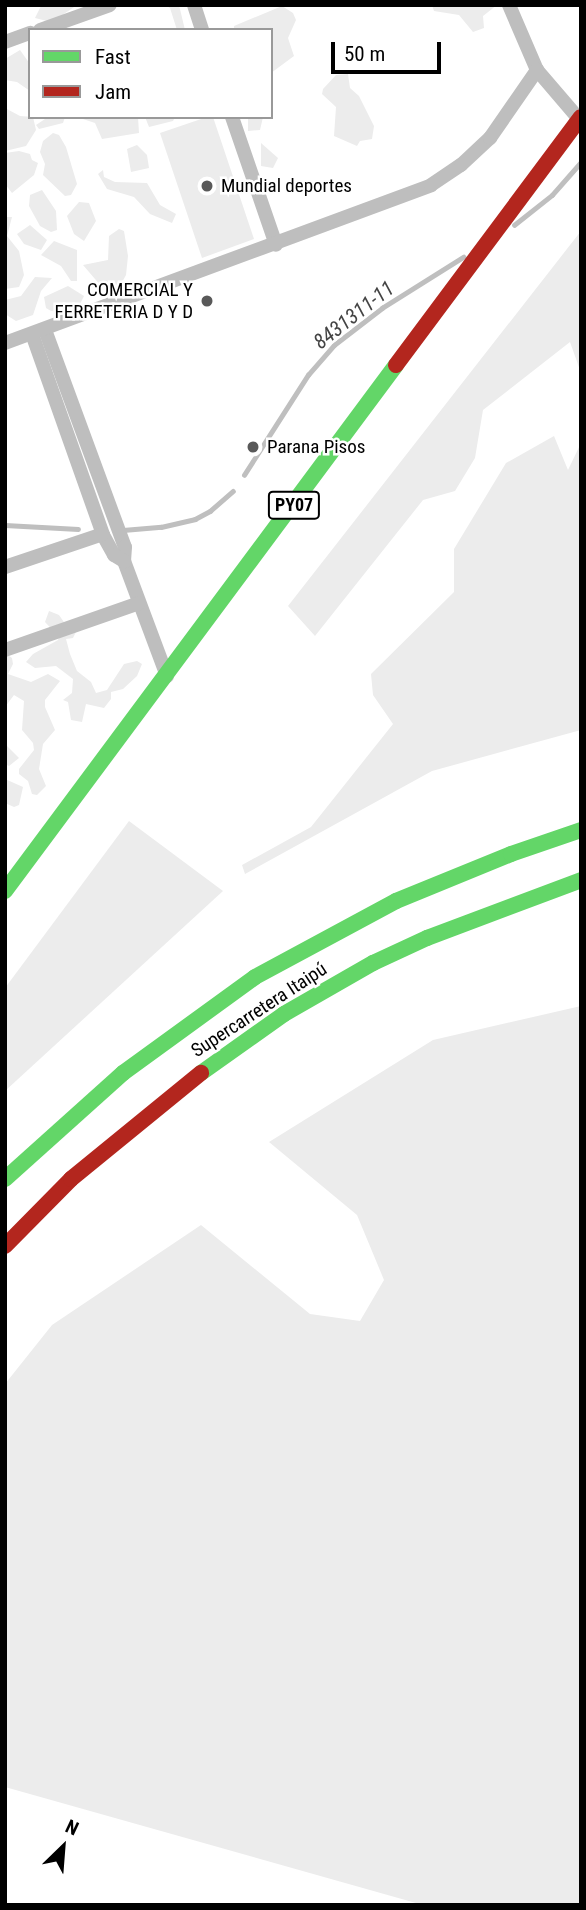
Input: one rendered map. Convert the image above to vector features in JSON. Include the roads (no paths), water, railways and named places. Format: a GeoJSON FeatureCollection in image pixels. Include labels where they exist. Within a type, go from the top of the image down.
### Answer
{"type":"FeatureCollection","features":[{"type":"Feature","properties":{"kind":"main road","name":"PY07"},"geometry":{"type":"LineString","coordinates":[[5,891],[580,118]]}},
{"type":"Feature","properties":{"kind":"main road","name":"Supercarretera Itaipú"},"geometry":{"type":"LineString","coordinates":[[5,1179],[123,1073],[211,1006],[256,977],[397,901],[511,854],[581,830]]}},
{"type":"Feature","properties":{"kind":"main road","name":"Supercarretera Itaipú"},"geometry":{"type":"LineString","coordinates":[[5,1246],[71,1179],[121,1136],[204,1070],[284,1014],[373,962],[427,937],[581,880]]}},
{"type":"Feature","properties":{"kind":"street"},"geometry":{"type":"LineString","coordinates":[[46,28],[110,5]]}},
{"type":"Feature","properties":{"kind":"street"},"geometry":{"type":"LineString","coordinates":[[194,5],[201,28]]}},
{"type":"Feature","properties":{"kind":"street"},"geometry":{"type":"LineString","coordinates":[[509,5],[537,70],[580,118]]}},
{"type":"Feature","properties":{"kind":"street"},"geometry":{"type":"LineString","coordinates":[[5,42],[28,34]]}},
{"type":"Feature","properties":{"kind":"street"},"geometry":{"type":"LineString","coordinates":[[5,343],[276,245],[432,185],[461,165],[489,138],[537,70]]}},
{"type":"Feature","properties":{"kind":"street"},"geometry":{"type":"LineString","coordinates":[[233,119],[276,245]]}},
{"type":"Feature","properties":{"kind":"street"},"geometry":{"type":"LineString","coordinates":[[39,332],[103,534],[114,555],[124,562]]}},
{"type":"Feature","properties":{"kind":"street"},"geometry":{"type":"LineString","coordinates":[[39,332],[125,547],[124,562],[167,676]]}},
{"type":"Feature","properties":{"kind":"street"},"geometry":{"type":"LineString","coordinates":[[5,567],[103,534]]}},
{"type":"Feature","properties":{"kind":"street"},"geometry":{"type":"LineString","coordinates":[[5,650],[139,603]]}},
{"type":"Feature","properties":{"kind":"waterway","name":"8431311-11"},"geometry":{"type":"LineString","coordinates":[[514,225],[552,195],[581,162]]}},
{"type":"Feature","properties":{"kind":"waterway","name":"8431311-11"},"geometry":{"type":"LineString","coordinates":[[244,475],[308,375],[334,345],[382,308],[463,257]]}},
{"type":"Feature","properties":{"kind":"waterway","name":"8431311-11"},"geometry":{"type":"LineString","coordinates":[[123,530],[161,527],[195,519],[210,511],[233,491]]}},
{"type":"Feature","properties":{"kind":"waterway","name":"8431311-11"},"geometry":{"type":"LineString","coordinates":[[5,525],[78,529]]}},
{"type":"Feature","properties":{"kind":"place","name":"Mundial deportes"},"geometry":{"type":"Point","coordinates":[207,186]}},
{"type":"Feature","properties":{"kind":"place","name":"COMERCIAL Y FERRETERIA D Y D"},"geometry":{"type":"Point","coordinates":[207,301]}},
{"type":"Feature","properties":{"kind":"place","name":"Parana Pisos"},"geometry":{"type":"Point","coordinates":[253,447]}}]}
